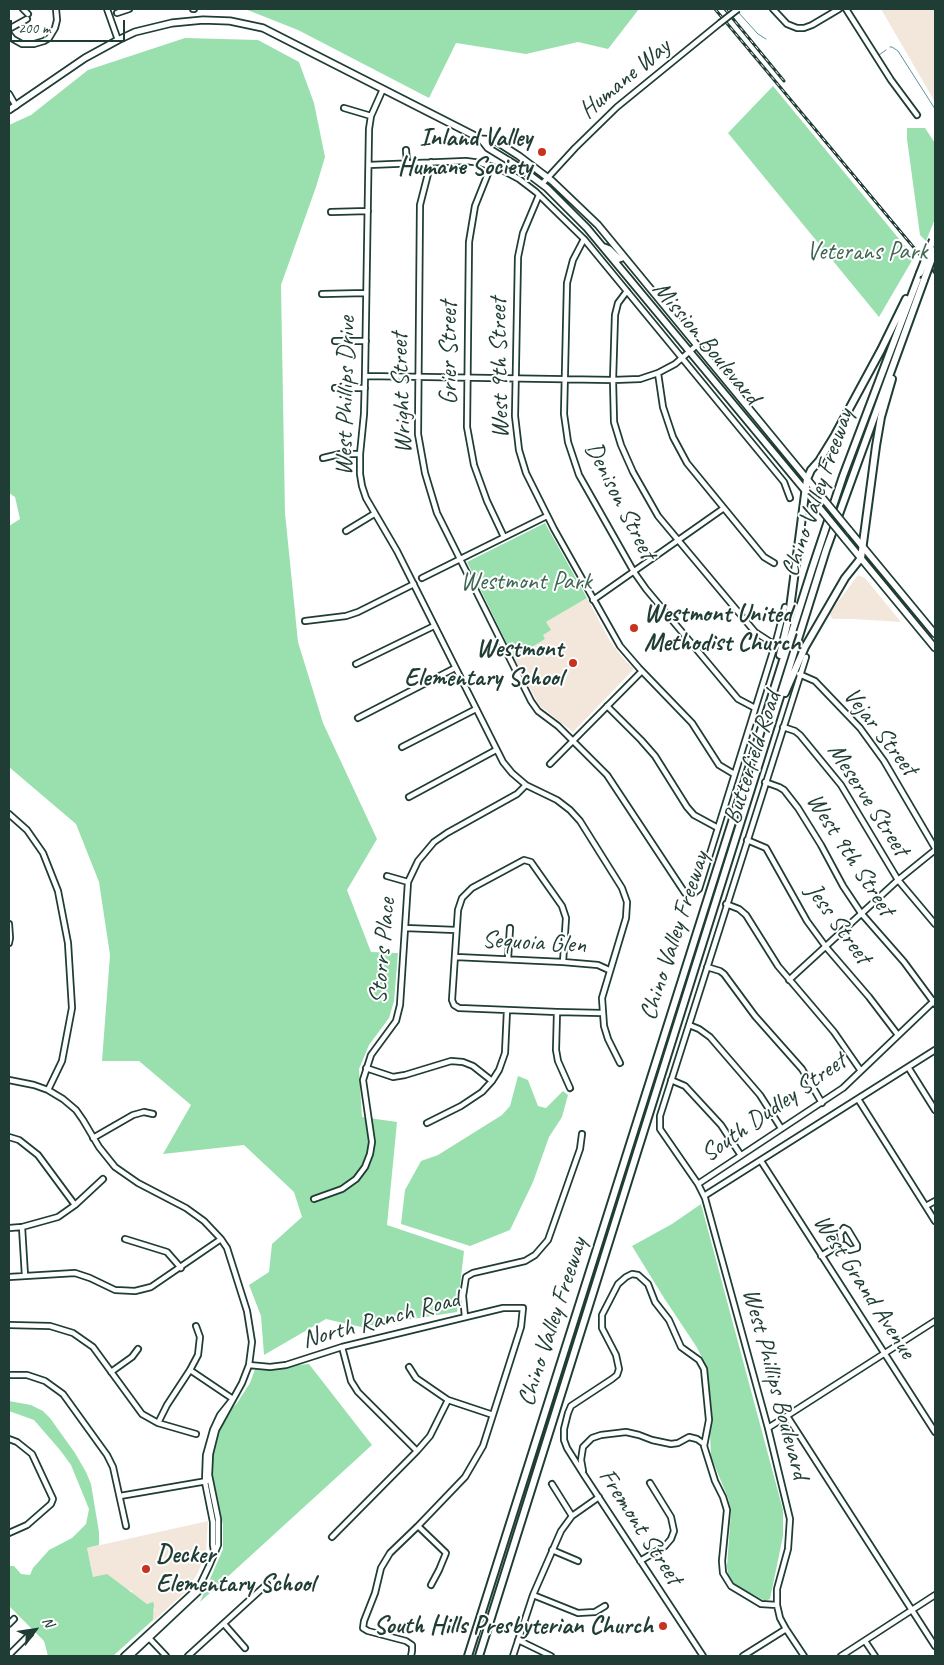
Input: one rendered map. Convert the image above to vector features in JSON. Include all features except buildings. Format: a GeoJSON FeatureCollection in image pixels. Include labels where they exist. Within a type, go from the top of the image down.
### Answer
{"type":"FeatureCollection","features":[{"type":"Feature","properties":{"kind":"highway","name":"Chino Valley Freeway"},"geometry":{"type":"LineString","coordinates":[[479,1656],[826,550],[896,360],[921,280],[920,273],[934,237]]}},
{"type":"Feature","properties":{"kind":"highway","name":"Chino Valley Freeway"},"geometry":{"type":"LineString","coordinates":[[468,1656],[768,703],[843,476],[921,280],[935,250]]}},
{"type":"Feature","properties":{"kind":"highway"},"geometry":{"type":"LineString","coordinates":[[768,703],[788,616],[804,489],[807,479],[835,435],[881,350],[910,290],[921,280]]}},
{"type":"Feature","properties":{"kind":"highway"},"geometry":{"type":"LineString","coordinates":[[769,731],[805,647],[845,578],[861,558],[876,446],[896,360]]}},
{"type":"Feature","properties":{"kind":"main road"},"geometry":{"type":"LineString","coordinates":[[11,107],[85,58],[118,40],[153,27],[190,20],[215,20],[244,23],[263,28],[481,139],[494,140],[547,177],[593,220],[935,634]]}},
{"type":"Feature","properties":{"kind":"main road","name":"Mission Boulevard"},"geometry":{"type":"LineString","coordinates":[[481,139],[488,148],[542,184],[587,228],[935,648]]}},
{"type":"Feature","properties":{"kind":"main road"},"geometry":{"type":"LineString","coordinates":[[602,246],[609,249],[619,259],[624,256]]}},
{"type":"Feature","properties":{"kind":"street"},"geometry":{"type":"LineString","coordinates":[[9,29],[27,16],[23,9]]}},
{"type":"Feature","properties":{"kind":"street"},"geometry":{"type":"LineString","coordinates":[[9,34],[22,44],[34,44],[44,41],[49,38],[55,28],[57,20],[56,9]]}},
{"type":"Feature","properties":{"kind":"street"},"geometry":{"type":"LineString","coordinates":[[107,9],[118,40]]}},
{"type":"Feature","properties":{"kind":"street"},"geometry":{"type":"LineString","coordinates":[[117,13],[129,9]]}},
{"type":"Feature","properties":{"kind":"street","name":"Humane Way"},"geometry":{"type":"LineString","coordinates":[[542,184],[617,107],[738,9]]}},
{"type":"Feature","properties":{"kind":"street"},"geometry":{"type":"LineString","coordinates":[[773,9],[781,19],[797,28],[812,25],[839,9]]}},
{"type":"Feature","properties":{"kind":"street"},"geometry":{"type":"LineString","coordinates":[[846,9],[891,80],[917,115]]}},
{"type":"Feature","properties":{"kind":"street","name":"West Phillips Drive"},"geometry":{"type":"LineString","coordinates":[[382,89],[371,116],[369,129],[365,388],[360,454],[362,486],[374,514],[414,584],[496,750],[512,773],[526,785],[557,800],[570,810],[580,821],[622,888],[626,902],[626,918],[602,998],[602,1013],[608,1039],[620,1063]]}},
{"type":"Feature","properties":{"kind":"street"},"geometry":{"type":"LineString","coordinates":[[9,94],[11,107]]}},
{"type":"Feature","properties":{"kind":"street"},"geometry":{"type":"LineString","coordinates":[[344,108],[371,116]]}},
{"type":"Feature","properties":{"kind":"street"},"geometry":{"type":"LineString","coordinates":[[406,150],[407,163]]}},
{"type":"Feature","properties":{"kind":"street"},"geometry":{"type":"LineString","coordinates":[[368,165],[466,161],[491,166],[519,179],[539,195],[584,239],[784,482],[790,498]]}},
{"type":"Feature","properties":{"kind":"street","name":"Wright Street"},"geometry":{"type":"LineString","coordinates":[[431,162],[420,205],[418,434],[425,473],[437,512],[531,702],[538,711],[573,740],[607,775],[618,789],[681,888],[685,893],[696,893]]}},
{"type":"Feature","properties":{"kind":"street","name":"Grier Street"},"geometry":{"type":"LineString","coordinates":[[491,166],[475,206],[469,242],[466,378],[467,427],[474,465],[487,501],[504,537]]}},
{"type":"Feature","properties":{"kind":"street","name":"West 9th Street"},"geometry":{"type":"LineString","coordinates":[[539,195],[523,232],[518,256],[515,416],[520,450],[526,473],[547,516],[620,646],[692,723],[719,766],[734,774]]}},
{"type":"Feature","properties":{"kind":"street"},"geometry":{"type":"LineString","coordinates":[[331,212],[368,211]]}},
{"type":"Feature","properties":{"kind":"street","name":"Denison Street"},"geometry":{"type":"LineString","coordinates":[[584,239],[573,260],[567,284],[564,414],[568,442],[579,475],[634,572],[646,589],[738,699],[755,708]]}},
{"type":"Feature","properties":{"kind":"street"},"geometry":{"type":"LineString","coordinates":[[627,291],[618,303],[615,315],[614,422],[621,445],[658,516],[755,632],[775,645]]}},
{"type":"Feature","properties":{"kind":"street"},"geometry":{"type":"LineString","coordinates":[[322,294],[366,293]]}},
{"type":"Feature","properties":{"kind":"street"},"geometry":{"type":"LineString","coordinates":[[334,341],[366,341]]}},
{"type":"Feature","properties":{"kind":"street"},"geometry":{"type":"LineString","coordinates":[[365,376],[640,379],[658,374],[697,345]]}},
{"type":"Feature","properties":{"kind":"street"},"geometry":{"type":"LineString","coordinates":[[658,374],[663,407],[673,436],[687,463],[764,557],[774,564]]}},
{"type":"Feature","properties":{"kind":"street"},"geometry":{"type":"LineString","coordinates":[[335,388],[365,388]]}},
{"type":"Feature","properties":{"kind":"street"},"geometry":{"type":"LineString","coordinates":[[323,458],[340,454],[360,454]]}},
{"type":"Feature","properties":{"kind":"street"},"geometry":{"type":"LineString","coordinates":[[593,600],[724,508]]}},
{"type":"Feature","properties":{"kind":"street"},"geometry":{"type":"LineString","coordinates":[[346,531],[374,514]]}},
{"type":"Feature","properties":{"kind":"street"},"geometry":{"type":"LineString","coordinates":[[422,578],[547,516]]}},
{"type":"Feature","properties":{"kind":"street"},"geometry":{"type":"LineString","coordinates":[[305,621],[346,616],[358,612],[414,584]]}},
{"type":"Feature","properties":{"kind":"street","name":"Butterfield Road"},"geometry":{"type":"LineString","coordinates":[[696,893],[699,889],[775,645],[785,607]]}},
{"type":"Feature","properties":{"kind":"street"},"geometry":{"type":"LineString","coordinates":[[356,664],[434,626]]}},
{"type":"Feature","properties":{"kind":"street","name":"Butterfield Road"},"geometry":{"type":"LineString","coordinates":[[660,1129],[660,1116],[671,1080],[806,657]]}},
{"type":"Feature","properties":{"kind":"street"},"geometry":{"type":"LineString","coordinates":[[358,718],[455,668]]}},
{"type":"Feature","properties":{"kind":"street"},"geometry":{"type":"LineString","coordinates":[[550,764],[642,671]]}},
{"type":"Feature","properties":{"kind":"street","name":"Vejar Street"},"geometry":{"type":"LineString","coordinates":[[799,674],[815,681],[860,728],[884,761],[935,849]]}},
{"type":"Feature","properties":{"kind":"street"},"geometry":{"type":"LineString","coordinates":[[607,706],[655,756],[694,815],[718,828]]}},
{"type":"Feature","properties":{"kind":"street"},"geometry":{"type":"LineString","coordinates":[[402,747],[476,709]]}},
{"type":"Feature","properties":{"kind":"street","name":"Meserve Street"},"geometry":{"type":"LineString","coordinates":[[783,727],[800,735],[841,784],[898,880],[935,924]]}},
{"type":"Feature","properties":{"kind":"street"},"geometry":{"type":"LineString","coordinates":[[409,797],[496,750]]}},
{"type":"Feature","properties":{"kind":"street","name":"West 9th Street"},"geometry":{"type":"LineString","coordinates":[[765,782],[784,790],[798,808],[842,886],[861,913],[904,962],[935,1002]]}},
{"type":"Feature","properties":{"kind":"street","name":"Storrs Place"},"geometry":{"type":"LineString","coordinates":[[314,1199],[342,1189],[356,1179],[365,1167],[370,1154],[372,1142],[364,1093],[364,1080],[371,1055],[396,1020],[400,1005],[408,882],[418,861],[434,842],[517,794],[526,785]]}},
{"type":"Feature","properties":{"kind":"street"},"geometry":{"type":"LineString","coordinates":[[9,814],[27,830],[43,853],[58,891],[68,942],[72,1008],[62,1061],[48,1090]]}},
{"type":"Feature","properties":{"kind":"street","name":"Jess Street"},"geometry":{"type":"LineString","coordinates":[[747,840],[766,848],[807,921],[898,1035]]}},
{"type":"Feature","properties":{"kind":"street"},"geometry":{"type":"LineString","coordinates":[[789,980],[861,913],[935,849]]}},
{"type":"Feature","properties":{"kind":"street"},"geometry":{"type":"LineString","coordinates":[[563,962],[566,918],[562,906],[531,862],[524,860],[472,888],[462,898],[458,910],[456,930],[456,957],[452,1000],[454,1005],[459,1008],[602,1013]]}},
{"type":"Feature","properties":{"kind":"street"},"geometry":{"type":"LineString","coordinates":[[387,876],[408,882]]}},
{"type":"Feature","properties":{"kind":"street"},"geometry":{"type":"LineString","coordinates":[[726,904],[739,909],[746,915],[766,949],[789,980],[834,1032],[861,1072]]}},
{"type":"Feature","properties":{"kind":"street"},"geometry":{"type":"LineString","coordinates":[[9,924],[9,943]]}},
{"type":"Feature","properties":{"kind":"street","name":"Sequoia Glen"},"geometry":{"type":"LineString","coordinates":[[405,928],[456,930]]}},
{"type":"Feature","properties":{"kind":"street"},"geometry":{"type":"LineString","coordinates":[[508,959],[510,928]]}},
{"type":"Feature","properties":{"kind":"street","name":"Sequoia Glen"},"geometry":{"type":"LineString","coordinates":[[456,957],[563,962],[598,965],[609,970]]}},
{"type":"Feature","properties":{"kind":"street"},"geometry":{"type":"LineString","coordinates":[[707,967],[724,974],[755,1016],[802,1069],[822,1102]]}},
{"type":"Feature","properties":{"kind":"street","name":"South Dudley Street"},"geometry":{"type":"LineString","coordinates":[[698,1184],[740,1154],[843,1088],[935,1002]]}},
{"type":"Feature","properties":{"kind":"street"},"geometry":{"type":"LineString","coordinates":[[427,1123],[461,1106],[482,1092],[492,1081],[499,1070],[505,1054],[507,1010]]}},
{"type":"Feature","properties":{"kind":"street"},"geometry":{"type":"LineString","coordinates":[[557,1012],[556,1050],[558,1061],[570,1088]]}},
{"type":"Feature","properties":{"kind":"street"},"geometry":{"type":"LineString","coordinates":[[689,1025],[710,1037],[760,1095],[781,1128]]}},
{"type":"Feature","properties":{"kind":"street"},"geometry":{"type":"LineString","coordinates":[[704,1196],[935,1050]]}},
{"type":"Feature","properties":{"kind":"street"},"geometry":{"type":"LineString","coordinates":[[366,1068],[393,1076],[405,1075],[451,1061],[463,1062],[473,1066],[492,1081]]}},
{"type":"Feature","properties":{"kind":"street"},"geometry":{"type":"LineString","coordinates":[[908,1067],[935,1110]]}},
{"type":"Feature","properties":{"kind":"street"},"geometry":{"type":"LineString","coordinates":[[9,1080],[21,1081],[48,1090],[64,1099],[84,1120],[93,1138],[115,1167],[204,1220],[221,1239],[231,1258],[248,1311],[252,1342],[249,1365],[242,1384],[220,1415],[210,1439],[206,1455],[214,1551],[209,1566],[199,1587],[130,1656]]}},
{"type":"Feature","properties":{"kind":"street"},"geometry":{"type":"LineString","coordinates":[[671,1080],[685,1086],[721,1125],[740,1154]]}},
{"type":"Feature","properties":{"kind":"street"},"geometry":{"type":"LineString","coordinates":[[858,1098],[935,1221]]}},
{"type":"Feature","properties":{"kind":"street"},"geometry":{"type":"LineString","coordinates":[[93,1138],[133,1115],[144,1112],[153,1114]]}},
{"type":"Feature","properties":{"kind":"street","name":"West Phillips Boulevard"},"geometry":{"type":"LineString","coordinates":[[660,1129],[698,1184],[704,1196],[768,1428],[790,1519],[788,1549],[777,1589],[777,1606],[780,1618],[804,1656]]}},
{"type":"Feature","properties":{"kind":"street"},"geometry":{"type":"LineString","coordinates":[[465,1317],[462,1296],[466,1277],[473,1273],[525,1261],[535,1256],[548,1240],[580,1150],[582,1134]]}},
{"type":"Feature","properties":{"kind":"street"},"geometry":{"type":"LineString","coordinates":[[9,1136],[19,1140],[38,1155],[75,1205]]}},
{"type":"Feature","properties":{"kind":"street","name":"West Grand Avenue"},"geometry":{"type":"LineString","coordinates":[[761,1161],[935,1432]]}},
{"type":"Feature","properties":{"kind":"street"},"geometry":{"type":"LineString","coordinates":[[9,1228],[22,1227],[58,1217],[75,1205],[103,1179]]}},
{"type":"Feature","properties":{"kind":"street"},"geometry":{"type":"LineString","coordinates":[[926,1206],[935,1201]]}},
{"type":"Feature","properties":{"kind":"street"},"geometry":{"type":"LineString","coordinates":[[22,1227],[24,1276]]}},
{"type":"Feature","properties":{"kind":"street"},"geometry":{"type":"LineString","coordinates":[[821,1256],[839,1245],[844,1245],[850,1250],[857,1248],[848,1230],[844,1228],[840,1234],[841,1240],[839,1245]]}},
{"type":"Feature","properties":{"kind":"street"},"geometry":{"type":"LineString","coordinates":[[125,1239],[167,1252],[180,1268]]}},
{"type":"Feature","properties":{"kind":"street"},"geometry":{"type":"LineString","coordinates":[[9,1277],[75,1273],[115,1290],[134,1291],[151,1287],[221,1239]]}},
{"type":"Feature","properties":{"kind":"street","name":"Fremont Street"},"geometry":{"type":"LineString","coordinates":[[703,1656],[584,1475],[564,1440],[564,1429],[571,1406],[617,1375],[619,1363],[602,1328],[602,1315],[622,1280],[632,1274],[638,1275],[648,1284],[655,1302],[669,1320],[681,1347],[699,1360],[704,1369],[709,1420],[704,1444]]}},
{"type":"Feature","properties":{"kind":"street","name":"North Ranch Road"},"geometry":{"type":"LineString","coordinates":[[249,1365],[270,1367],[286,1365],[342,1347],[465,1317],[503,1308],[523,1308],[521,1327],[493,1415]]}},
{"type":"Feature","properties":{"kind":"street"},"geometry":{"type":"LineString","coordinates":[[768,1428],[935,1321]]}},
{"type":"Feature","properties":{"kind":"street"},"geometry":{"type":"LineString","coordinates":[[9,1325],[50,1326],[72,1333],[92,1347],[142,1414],[158,1423],[196,1434]]}},
{"type":"Feature","properties":{"kind":"street"},"geometry":{"type":"LineString","coordinates":[[158,1423],[198,1354],[200,1337],[196,1326]]}},
{"type":"Feature","properties":{"kind":"street"},"geometry":{"type":"LineString","coordinates":[[342,1347],[351,1382],[358,1392],[417,1451]]}},
{"type":"Feature","properties":{"kind":"street"},"geometry":{"type":"LineString","coordinates":[[111,1372],[138,1349]]}},
{"type":"Feature","properties":{"kind":"street"},"geometry":{"type":"LineString","coordinates":[[409,1367],[420,1382],[448,1400],[493,1415],[483,1446],[465,1477],[390,1553],[381,1568],[375,1593],[364,1621],[364,1628],[376,1634],[406,1641],[412,1645],[411,1656]]}},
{"type":"Feature","properties":{"kind":"street"},"geometry":{"type":"LineString","coordinates":[[190,1370],[233,1399]]}},
{"type":"Feature","properties":{"kind":"street"},"geometry":{"type":"LineString","coordinates":[[9,1375],[27,1375],[45,1381],[63,1394],[107,1455],[113,1467],[126,1526]]}},
{"type":"Feature","properties":{"kind":"street"},"geometry":{"type":"LineString","coordinates":[[332,1537],[430,1436],[448,1400]]}},
{"type":"Feature","properties":{"kind":"street"},"geometry":{"type":"LineString","coordinates":[[787,1416],[935,1646]]}},
{"type":"Feature","properties":{"kind":"street"},"geometry":{"type":"LineString","coordinates":[[584,1475],[583,1446],[592,1438],[601,1435],[627,1432],[670,1444],[689,1437],[697,1439],[704,1444],[710,1467],[723,1496],[726,1510],[722,1561],[723,1573],[730,1586],[761,1604],[777,1606]]}},
{"type":"Feature","properties":{"kind":"street"},"geometry":{"type":"LineString","coordinates":[[9,1439],[17,1442],[32,1454],[53,1499],[27,1525],[9,1533]]}},
{"type":"Feature","properties":{"kind":"street"},"geometry":{"type":"LineString","coordinates":[[120,1496],[208,1481]]}},
{"type":"Feature","properties":{"kind":"street"},"geometry":{"type":"LineString","coordinates":[[640,1561],[665,1546],[671,1539],[674,1531],[671,1517],[650,1483]]}},
{"type":"Feature","properties":{"kind":"street"},"geometry":{"type":"LineString","coordinates":[[552,1484],[572,1516]]}},
{"type":"Feature","properties":{"kind":"street"},"geometry":{"type":"LineString","coordinates":[[512,1656],[533,1595],[561,1532],[572,1516],[599,1497]]}},
{"type":"Feature","properties":{"kind":"street"},"geometry":{"type":"LineString","coordinates":[[418,1526],[446,1553],[431,1585]]}},
{"type":"Feature","properties":{"kind":"street"},"geometry":{"type":"LineString","coordinates":[[552,1550],[578,1561]]}},
{"type":"Feature","properties":{"kind":"street"},"geometry":{"type":"LineString","coordinates":[[188,1656],[267,1584]]}},
{"type":"Feature","properties":{"kind":"street"},"geometry":{"type":"LineString","coordinates":[[533,1595],[578,1613],[594,1612],[605,1606]]}},
{"type":"Feature","properties":{"kind":"street"},"geometry":{"type":"LineString","coordinates":[[841,1656],[935,1595]]}},
{"type":"Feature","properties":{"kind":"street"},"geometry":{"type":"LineString","coordinates":[[9,1624],[14,1619]]}},
{"type":"Feature","properties":{"kind":"street"},"geometry":{"type":"LineString","coordinates":[[224,1624],[245,1648]]}},
{"type":"Feature","properties":{"kind":"street"},"geometry":{"type":"LineString","coordinates":[[743,1656],[786,1629]]}},
{"type":"Feature","properties":{"kind":"street"},"geometry":{"type":"LineString","coordinates":[[9,1654],[30,1634]]}},
{"type":"Feature","properties":{"kind":"street"},"geometry":{"type":"LineString","coordinates":[[124,1656],[148,1637]]}},
{"type":"Feature","properties":{"kind":"street"},"geometry":{"type":"LineString","coordinates":[[148,1637],[166,1656]]}},
{"type":"Feature","properties":{"kind":"street"},"geometry":{"type":"LineString","coordinates":[[518,1640],[551,1656]]}},
{"type":"Feature","properties":{"kind":"street"},"geometry":{"type":"LineString","coordinates":[[865,1640],[875,1656]]}},
{"type":"Feature","properties":{"kind":"shaded area"},"geometry":{"type":"Polygon","coordinates":[[[881,9],[935,9],[935,102],[881,9]]]}},
{"type":"Feature","properties":{"kind":"shaded area"},"geometry":{"type":"Polygon","coordinates":[[[858,575],[865,578],[901,622],[833,619],[829,614],[858,575]]]}},
{"type":"Feature","properties":{"kind":"shaded area","name":"Westmont Elementary School"},"geometry":{"type":"Polygon","coordinates":[[[587,598],[610,641],[633,670],[573,732],[539,705],[514,658],[545,639],[542,635],[546,622],[587,598]]]}},
{"type":"Feature","properties":{"kind":"shaded area","name":"Decker Elementary School"},"geometry":{"type":"Polygon","coordinates":[[[208,1521],[206,1551],[198,1573],[185,1592],[156,1619],[153,1620],[152,1616],[155,1609],[132,1594],[132,1591],[93,1577],[87,1548],[208,1521]]]}},
{"type":"Feature","properties":{"kind":"green space"},"geometry":{"type":"Polygon","coordinates":[[[245,9],[639,9],[608,49],[578,42],[526,54],[456,43],[429,98],[298,30],[245,9]]]}},
{"type":"Feature","properties":{"kind":"green space"},"geometry":{"type":"Polygon","coordinates":[[[185,38],[258,40],[299,62],[314,103],[325,157],[281,285],[285,513],[298,642],[323,723],[377,839],[347,890],[371,952],[398,953],[394,1001],[389,1018],[369,1045],[359,1069],[362,1117],[397,1122],[387,1225],[464,1251],[457,1312],[361,1327],[326,1319],[264,1355],[261,1316],[249,1285],[269,1272],[272,1244],[302,1217],[294,1192],[244,1145],[163,1154],[191,1105],[139,1061],[102,1061],[110,955],[99,882],[76,824],[9,767],[9,526],[20,519],[15,497],[9,493],[9,125],[31,115],[88,70],[185,38]]]}},
{"type":"Feature","properties":{"kind":"green space","name":"Veterans Park"},"geometry":{"type":"Polygon","coordinates":[[[773,86],[914,257],[879,317],[728,133],[773,86]]]}},
{"type":"Feature","properties":{"kind":"green space"},"geometry":{"type":"Polygon","coordinates":[[[907,128],[925,128],[935,143],[935,219],[926,241],[920,235],[907,128]]]}},
{"type":"Feature","properties":{"kind":"green space","name":"Westmont Park"},"geometry":{"type":"Polygon","coordinates":[[[545,523],[587,598],[546,622],[551,630],[543,635],[545,639],[514,658],[467,562],[545,523]]]}},
{"type":"Feature","properties":{"kind":"green space"},"geometry":{"type":"Polygon","coordinates":[[[518,1076],[528,1080],[538,1106],[546,1108],[563,1091],[568,1095],[562,1117],[549,1137],[533,1182],[510,1230],[470,1246],[401,1224],[405,1190],[421,1161],[438,1155],[502,1115],[510,1106],[518,1076]]]}},
{"type":"Feature","properties":{"kind":"green space"},"geometry":{"type":"Polygon","coordinates":[[[701,1204],[783,1510],[783,1536],[770,1599],[765,1601],[732,1583],[728,1576],[731,1511],[728,1498],[711,1457],[710,1434],[712,1412],[707,1367],[696,1346],[632,1246],[672,1224],[701,1204]]]}},
{"type":"Feature","properties":{"kind":"green space"},"geometry":{"type":"Polygon","coordinates":[[[309,1364],[372,1445],[200,1602],[223,1549],[223,1525],[211,1468],[218,1432],[227,1414],[250,1383],[255,1369],[309,1364]]]}},
{"type":"Feature","properties":{"kind":"green space"},"geometry":{"type":"Polygon","coordinates":[[[9,1401],[31,1405],[43,1411],[75,1453],[86,1472],[91,1484],[99,1532],[99,1545],[87,1548],[93,1577],[107,1574],[147,1604],[153,1602],[154,1604],[153,1620],[113,1656],[48,1656],[44,1641],[9,1606],[9,1566],[14,1566],[21,1574],[30,1575],[33,1568],[49,1550],[72,1538],[86,1524],[89,1509],[71,1465],[60,1450],[34,1420],[9,1411],[9,1401]]]}},
{"type":"Feature","properties":{"kind":"waterway"},"geometry":{"type":"LineString","coordinates":[[738,12],[758,34],[766,39]]}},
{"type":"Feature","properties":{"kind":"waterway"},"geometry":{"type":"LineString","coordinates":[[890,47],[898,51],[935,109]]}},
{"type":"Feature","properties":{"kind":"waterway"},"geometry":{"type":"LineString","coordinates":[[879,55],[886,50]]}},
{"type":"Feature","properties":{"kind":"railway"},"geometry":{"type":"LineString","coordinates":[[715,9],[935,273]]}},
{"type":"Feature","properties":{"kind":"railway"},"geometry":{"type":"LineString","coordinates":[[725,9],[784,81]]}},
{"type":"Feature","properties":{"kind":"place","name":"Inland Valley Humane Society"},"geometry":{"type":"Point","coordinates":[542,152]}},
{"type":"Feature","properties":{"kind":"place","name":"Westmont United Methodist Church"},"geometry":{"type":"Point","coordinates":[634,628]}},
{"type":"Feature","properties":{"kind":"place","name":"Westmont Elementary School"},"geometry":{"type":"Point","coordinates":[573,663]}},
{"type":"Feature","properties":{"kind":"place","name":"Decker Elementary School"},"geometry":{"type":"Point","coordinates":[146,1569]}},
{"type":"Feature","properties":{"kind":"place","name":"South Hills Presbyterian Church"},"geometry":{"type":"Point","coordinates":[663,1626]}}]}
